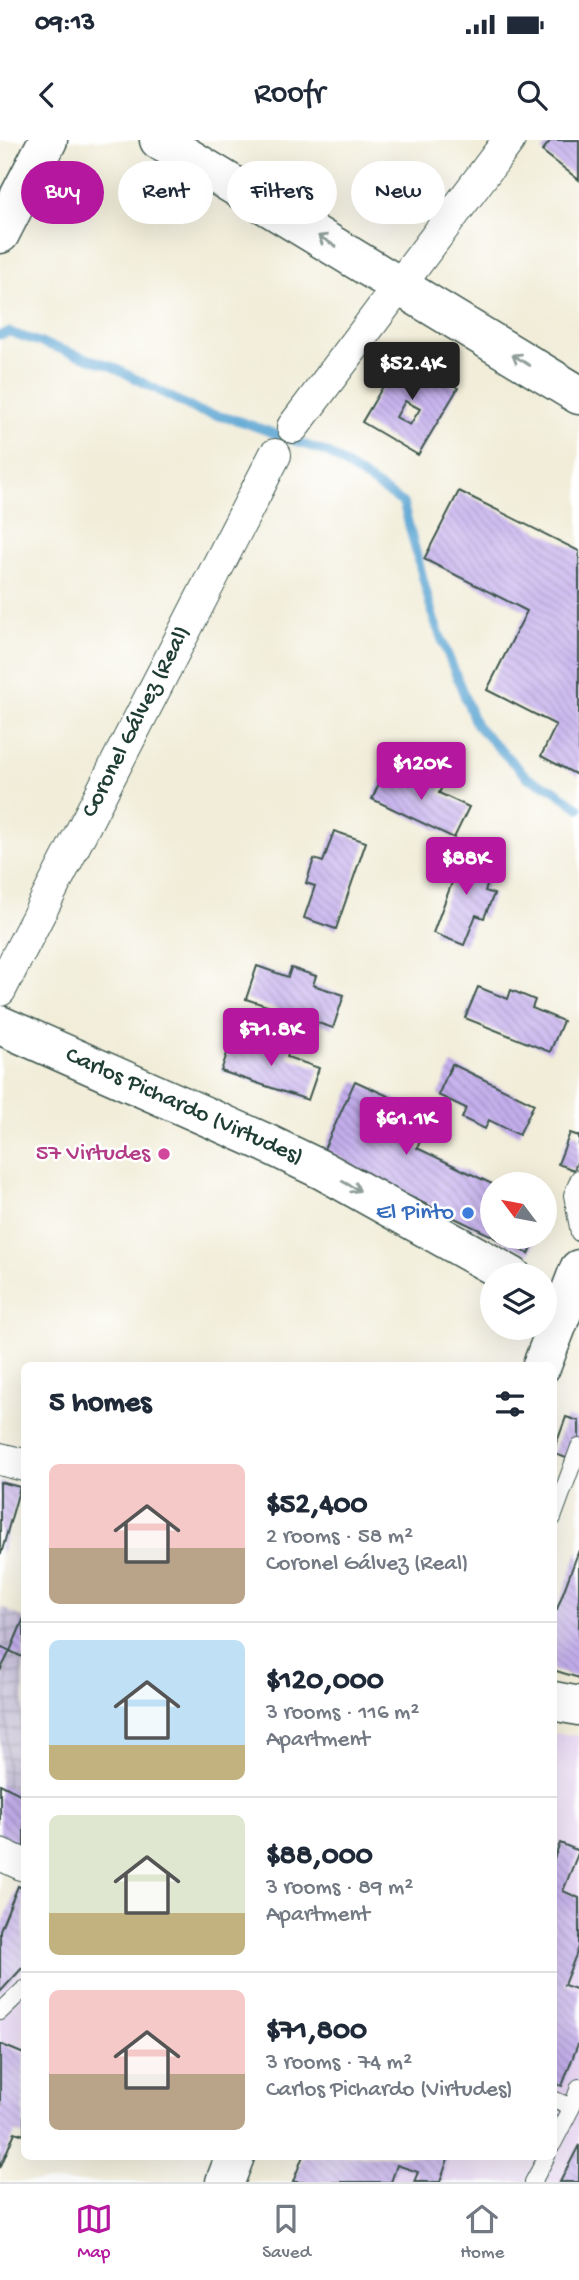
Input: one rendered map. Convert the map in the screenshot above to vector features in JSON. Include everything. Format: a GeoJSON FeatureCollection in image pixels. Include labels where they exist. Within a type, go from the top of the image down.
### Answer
{"type":"FeatureCollection","features":[{"type":"Feature","properties":{"kind":"street"},"geometry":{"type":"LineString","coordinates":[[0,234],[48,140]]}},
{"type":"Feature","properties":{"kind":"street"},"geometry":{"type":"LineString","coordinates":[[159,140],[579,396]]}},
{"type":"Feature","properties":{"kind":"street"},"geometry":{"type":"LineString","coordinates":[[293,427],[509,140]]}},
{"type":"Feature","properties":{"kind":"street","name":"Coronel Gálvez (Real)"},"geometry":{"type":"LineString","coordinates":[[0,990],[275,455]]}},
{"type":"Feature","properties":{"kind":"street","name":"Carlos Pichardo (Virtudes)"},"geometry":{"type":"LineString","coordinates":[[0,1025],[277,1148],[324,1171],[489,1263]]}},
{"type":"Feature","properties":{"kind":"street"},"geometry":{"type":"LineString","coordinates":[[562,1323],[579,1269]]}},
{"type":"Feature","properties":{"kind":"street"},"geometry":{"type":"LineString","coordinates":[[0,1459],[21,1464]]}},
{"type":"Feature","properties":{"kind":"street"},"geometry":{"type":"LineString","coordinates":[[557,1701],[579,1706]]}},
{"type":"Feature","properties":{"kind":"street"},"geometry":{"type":"LineString","coordinates":[[0,1854],[21,1864]]}},
{"type":"Feature","properties":{"kind":"street"},"geometry":{"type":"LineString","coordinates":[[225,2182],[233,2160]]}},
{"type":"Feature","properties":{"kind":"lane"},"geometry":{"type":"LineString","coordinates":[[579,1178],[572,1195],[579,1233]]}},
{"type":"Feature","properties":{"kind":"lane"},"geometry":{"type":"LineString","coordinates":[[557,1507],[579,1447]]}},
{"type":"Feature","properties":{"kind":"lane"},"geometry":{"type":"LineString","coordinates":[[0,2012],[21,1992]]}},
{"type":"Feature","properties":{"kind":"lane"},"geometry":{"type":"LineString","coordinates":[[557,2136],[579,2087]]}},
{"type":"Feature","properties":{"kind":"lane"},"geometry":{"type":"LineString","coordinates":[[557,2101],[572,2107]]}},
{"type":"Feature","properties":{"kind":"lane"},"geometry":{"type":"LineString","coordinates":[[533,2182],[545,2160]]}},
{"type":"Feature","properties":{"kind":"shaded area"},"geometry":{"type":"Polygon","coordinates":[[[1,1607],[21,1617],[21,1850],[0,1839],[1,1607]]]}},
{"type":"Feature","properties":{"kind":"shaded area"},"geometry":{"type":"Polygon","coordinates":[[[557,1733],[579,1736],[579,2182],[293,2182],[301,2160],[557,2160],[557,1733]]]}},
{"type":"Feature","properties":{"kind":"shaded area"},"geometry":{"type":"Polygon","coordinates":[[[18,1886],[21,1888],[21,2134],[15,2132],[0,2168],[0,1930],[18,1886]]]}},
{"type":"Feature","properties":{"kind":"building"},"geometry":{"type":"Polygon","coordinates":[[[551,140],[579,140],[579,180],[542,151],[551,140]]]}},
{"type":"Feature","properties":{"kind":"building"},"geometry":{"type":"Polygon","coordinates":[[[434,350],[450,359],[439,377],[458,388],[418,455],[362,422],[401,356],[423,369],[434,350]],[[405,401],[396,417],[410,425],[420,409],[405,401]]]}},
{"type":"Feature","properties":{"kind":"building"},"geometry":{"type":"Polygon","coordinates":[[[459,491],[579,551],[579,776],[541,756],[556,725],[487,690],[527,611],[424,559],[459,491]]]}},
{"type":"Feature","properties":{"kind":"building"},"geometry":{"type":"Polygon","coordinates":[[[386,768],[416,782],[420,773],[443,785],[439,793],[469,807],[454,838],[372,799],[386,768]]]}},
{"type":"Feature","properties":{"kind":"building"},"geometry":{"type":"Polygon","coordinates":[[[334,831],[366,842],[336,929],[304,918],[315,886],[306,883],[314,859],[323,862],[334,831]]]}},
{"type":"Feature","properties":{"kind":"building"},"geometry":{"type":"Polygon","coordinates":[[[465,848],[497,860],[485,891],[494,894],[484,918],[476,915],[464,945],[433,933],[465,848]]]}},
{"type":"Feature","properties":{"kind":"building"},"geometry":{"type":"Polygon","coordinates":[[[257,966],[288,977],[291,968],[316,976],[313,985],[344,995],[333,1028],[246,999],[257,966]]]}},
{"type":"Feature","properties":{"kind":"building"},"geometry":{"type":"Polygon","coordinates":[[[478,987],[508,999],[511,990],[535,1000],[532,1008],[563,1021],[550,1052],[465,1018],[478,987]]]}},
{"type":"Feature","properties":{"kind":"building"},"geometry":{"type":"Polygon","coordinates":[[[232,1039],[262,1049],[266,1040],[290,1048],[287,1057],[319,1068],[308,1100],[221,1071],[232,1039]]]}},
{"type":"Feature","properties":{"kind":"building"},"geometry":{"type":"Polygon","coordinates":[[[452,1064],[534,1104],[519,1135],[489,1120],[485,1129],[462,1118],[466,1108],[438,1095],[452,1064]]]}},
{"type":"Feature","properties":{"kind":"building"},"geometry":{"type":"Polygon","coordinates":[[[355,1081],[432,1116],[417,1148],[480,1178],[480,1230],[396,1190],[324,1149],[355,1081]]]}},
{"type":"Feature","properties":{"kind":"building"},"geometry":{"type":"Polygon","coordinates":[[[570,1133],[579,1136],[579,1158],[574,1170],[558,1164],[570,1133]]]}},
{"type":"Feature","properties":{"kind":"building"},"geometry":{"type":"Polygon","coordinates":[[[566,1417],[579,1421],[579,1463],[557,1455],[557,1442],[566,1417]]]}},
{"type":"Feature","properties":{"kind":"building"},"geometry":{"type":"Polygon","coordinates":[[[0,1482],[20,1487],[1,1554],[0,1554],[0,1482]]]}},
{"type":"Feature","properties":{"kind":"building"},"geometry":{"type":"Polygon","coordinates":[[[579,1550],[579,1678],[557,1671],[557,1609],[579,1550]]]}},
{"type":"Feature","properties":{"kind":"building"},"geometry":{"type":"Polygon","coordinates":[[[21,1625],[21,1656],[10,1651],[21,1625]]]}},
{"type":"Feature","properties":{"kind":"building"},"geometry":{"type":"Polygon","coordinates":[[[0,1646],[10,1651],[0,1671],[0,1646]]]}},
{"type":"Feature","properties":{"kind":"building"},"geometry":{"type":"Polygon","coordinates":[[[0,1784],[21,1794],[21,1850],[0,1839],[0,1784]]]}},
{"type":"Feature","properties":{"kind":"building"},"geometry":{"type":"Polygon","coordinates":[[[560,1843],[579,1851],[563,1891],[579,1898],[579,1947],[564,1985],[579,1990],[579,2041],[562,2086],[557,2084],[557,1851],[560,1843]]]}},
{"type":"Feature","properties":{"kind":"building"},"geometry":{"type":"Polygon","coordinates":[[[18,1886],[21,1888],[21,1969],[0,1992],[0,1930],[18,1886]]]}},
{"type":"Feature","properties":{"kind":"building"},"geometry":{"type":"Polygon","coordinates":[[[0,2044],[21,2053],[21,2134],[15,2132],[0,2168],[0,2044]]]}},
{"type":"Feature","properties":{"kind":"building"},"geometry":{"type":"Polygon","coordinates":[[[579,2145],[579,2182],[560,2182],[579,2145]]]}},
{"type":"Feature","properties":{"kind":"building"},"geometry":{"type":"Polygon","coordinates":[[[301,2160],[448,2160],[440,2182],[414,2182],[418,2172],[397,2165],[391,2182],[293,2182],[301,2160]]]}},
{"type":"Feature","properties":{"kind":"waterway"},"geometry":{"type":"LineString","coordinates":[[0,335],[9,332],[111,366],[198,411],[240,421],[328,453],[403,503],[434,620],[476,725],[528,778],[553,789],[579,808]]}},
{"type":"Feature","properties":{"kind":"place","name":"57 Virtudes"},"geometry":{"type":"Point","coordinates":[164,1154]}},
{"type":"Feature","properties":{"kind":"place","name":"El Pinto"},"geometry":{"type":"Point","coordinates":[468,1213]}}]}
